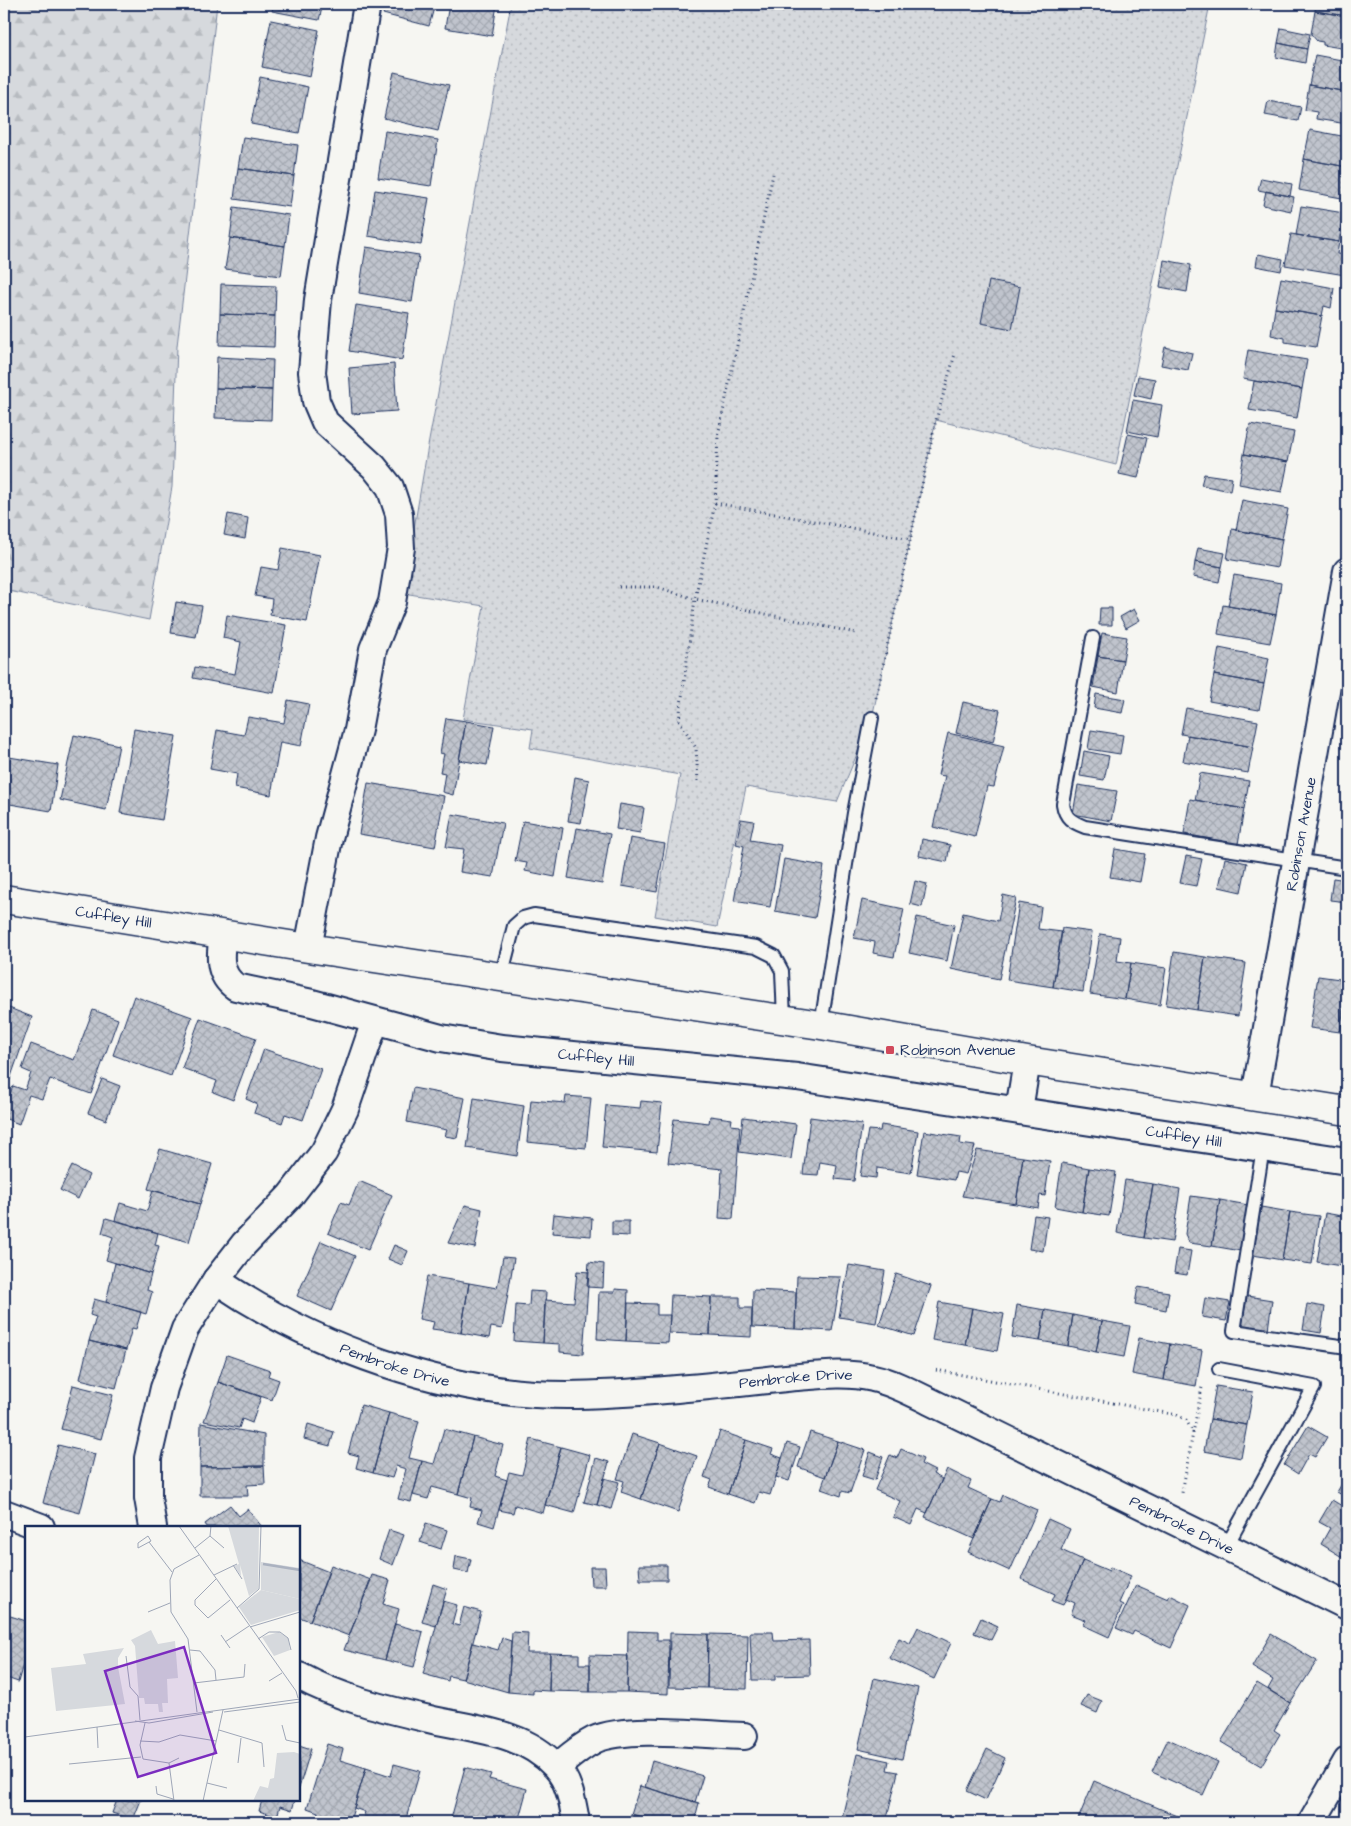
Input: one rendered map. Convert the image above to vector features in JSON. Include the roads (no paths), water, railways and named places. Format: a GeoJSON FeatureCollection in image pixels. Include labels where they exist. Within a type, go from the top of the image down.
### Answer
{"type":"FeatureCollection","features":[{"type":"Feature","properties":{"kind":"main road","name":"Cuffley Hill"},"geometry":{"type":"LineString","coordinates":[[4,899],[308,948],[821,1025],[1027,1061],[1347,1112]]}},
{"type":"Feature","properties":{"kind":"street"},"geometry":{"type":"LineString","coordinates":[[308,948],[329,838],[358,730],[373,649],[392,602],[401,548],[399,514],[390,487],[374,467],[325,422],[316,401],[312,372],[318,300],[367,4]]}},
{"type":"Feature","properties":{"kind":"street","name":"Robinson Avenue"},"geometry":{"type":"LineString","coordinates":[[1255,1096],[1343,623],[1347,571]]}},
{"type":"Feature","properties":{"kind":"street","name":"Cuffley Hill"},"geometry":{"type":"LineString","coordinates":[[223,934],[220,956],[222,970],[228,982],[236,987],[312,1003],[441,1038],[502,1048],[798,1076],[1347,1161]]}},
{"type":"Feature","properties":{"kind":"street"},"geometry":{"type":"LineString","coordinates":[[153,1526],[148,1498],[148,1458],[164,1388],[185,1329],[216,1280],[244,1244],[290,1196],[324,1152],[345,1108],[375,1021]]}},
{"type":"Feature","properties":{"kind":"street"},"geometry":{"type":"LineString","coordinates":[[1019,1110],[1027,1061]]}},
{"type":"Feature","properties":{"kind":"street","name":"Pembroke Drive"},"geometry":{"type":"LineString","coordinates":[[216,1280],[266,1313],[324,1342],[379,1362],[445,1380],[502,1389],[566,1395],[844,1375],[872,1378],[916,1395],[1347,1606]]}},
{"type":"Feature","properties":{"kind":"street"},"geometry":{"type":"LineString","coordinates":[[4,1513],[39,1526]]}},
{"type":"Feature","properties":{"kind":"street"},"geometry":{"type":"LineString","coordinates":[[300,1676],[343,1695],[390,1709],[507,1736],[546,1756],[557,1767],[567,1786],[576,1822]]}},
{"type":"Feature","properties":{"kind":"street"},"geometry":{"type":"LineString","coordinates":[[557,1767],[581,1747],[612,1734],[634,1732],[744,1736]]}},
{"type":"Feature","properties":{"kind":"street"},"geometry":{"type":"LineString","coordinates":[[1312,1822],[1347,1761]]}},
{"type":"Feature","properties":{"kind":"lane"},"geometry":{"type":"LineString","coordinates":[[1093,638],[1063,804],[1064,814],[1071,821],[1085,827],[1347,868]]}},
{"type":"Feature","properties":{"kind":"lane"},"geometry":{"type":"LineString","coordinates":[[821,1025],[854,813],[872,718]]}},
{"type":"Feature","properties":{"kind":"lane"},"geometry":{"type":"LineString","coordinates":[[502,977],[514,926],[523,918],[534,915],[756,947],[774,956],[782,972],[784,1020]]}},
{"type":"Feature","properties":{"kind":"lane"},"geometry":{"type":"LineString","coordinates":[[1263,1148],[1234,1332],[1347,1347]]}},
{"type":"Feature","properties":{"kind":"lane"},"geometry":{"type":"LineString","coordinates":[[1219,1369],[1314,1387],[1226,1547]]}},
{"type":"Feature","properties":{"kind":"place","name":"Robinson Avenue"},"geometry":{"type":"Point","coordinates":[890,1050]}}]}
